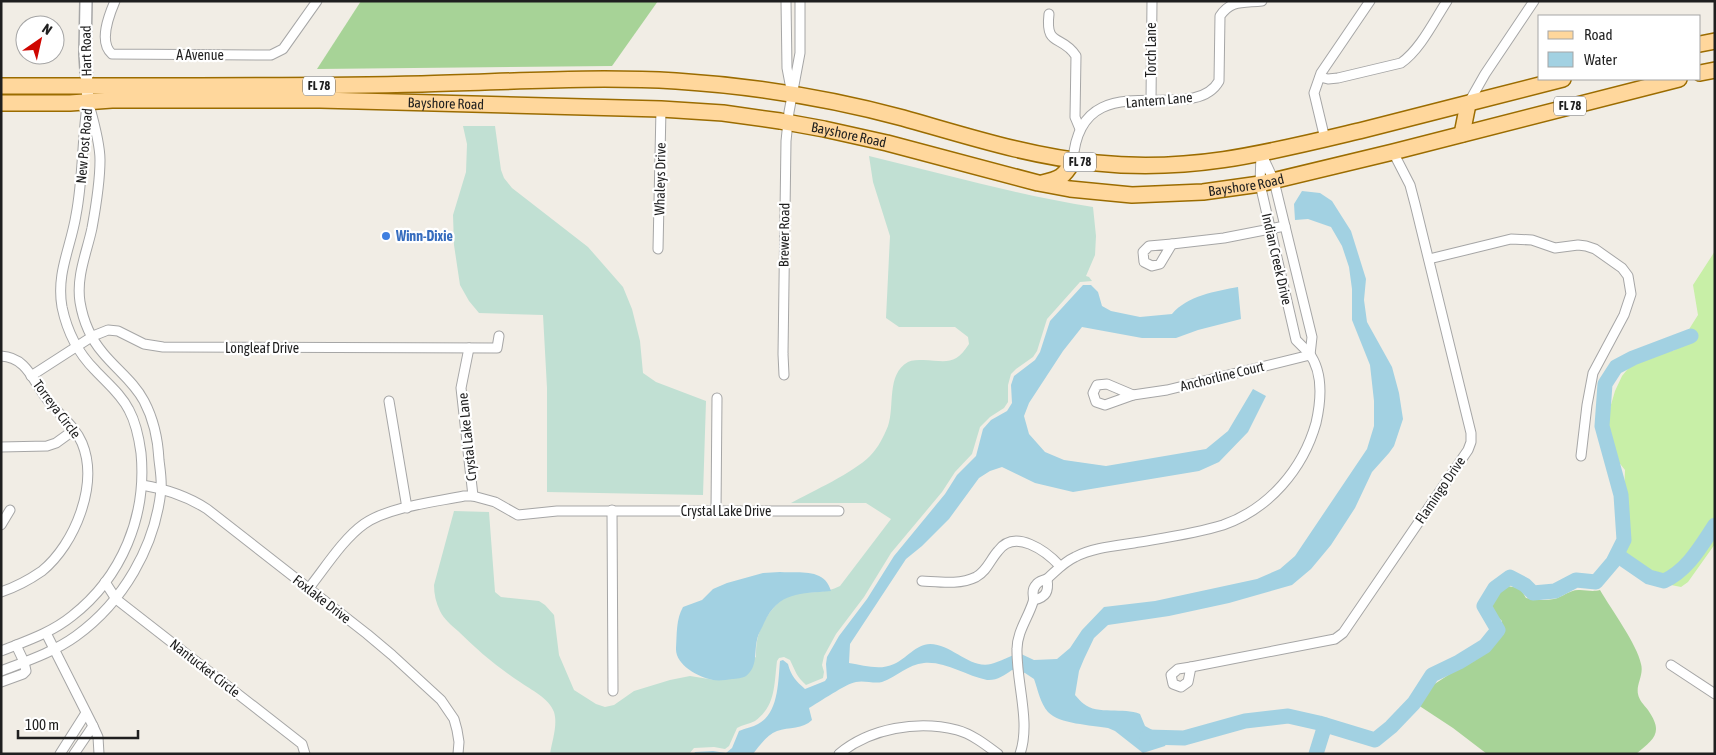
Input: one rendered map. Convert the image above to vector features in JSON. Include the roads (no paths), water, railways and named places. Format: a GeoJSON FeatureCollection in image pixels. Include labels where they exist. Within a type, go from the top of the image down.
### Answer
{"type":"FeatureCollection","features":[{"type":"Feature","properties":{"kind":"main road"},"geometry":{"type":"LineString","coordinates":[[1701,44],[1715,41]]}},
{"type":"Feature","properties":{"kind":"main road"},"geometry":{"type":"LineString","coordinates":[[1701,74],[1715,70]]}},
{"type":"Feature","properties":{"kind":"main road","name":"Bayshore Road"},"geometry":{"type":"LineString","coordinates":[[1,103],[70,103],[87,94],[566,80],[639,80],[741,86],[792,94],[870,110],[1012,148],[1073,161],[1175,166],[1261,154],[1559,80]]}},
{"type":"Feature","properties":{"kind":"main road","name":"Bayshore Road"},"geometry":{"type":"LineString","coordinates":[[1,86],[87,94],[661,109],[723,113],[788,122],[886,143],[1038,183],[1070,189],[1132,195],[1203,192],[1267,182],[1675,80]]}},
{"type":"Feature","properties":{"kind":"main road"},"geometry":{"type":"LineString","coordinates":[[452,83],[452,104]]}},
{"type":"Feature","properties":{"kind":"main road"},"geometry":{"type":"LineString","coordinates":[[1462,134],[1468,104]]}},
{"type":"Feature","properties":{"kind":"main road"},"geometry":{"type":"LineString","coordinates":[[1038,183],[1058,180],[1066,173],[1073,161]]}},
{"type":"Feature","properties":{"kind":"street","name":"Hart Road"},"geometry":{"type":"LineString","coordinates":[[86,1],[85,54],[87,94]]}},
{"type":"Feature","properties":{"kind":"street","name":"A Avenue"},"geometry":{"type":"LineString","coordinates":[[115,1],[106,30],[108,50],[112,54],[251,55],[271,55],[283,50],[317,1]]}},
{"type":"Feature","properties":{"kind":"street"},"geometry":{"type":"LineString","coordinates":[[786,1],[787,68],[792,94]]}},
{"type":"Feature","properties":{"kind":"street","name":"Brewer Road"},"geometry":{"type":"LineString","coordinates":[[784,375],[786,141],[800,53],[800,1]]}},
{"type":"Feature","properties":{"kind":"street","name":"Torch Lane"},"geometry":{"type":"LineString","coordinates":[[1151,100],[1152,1]]}},
{"type":"Feature","properties":{"kind":"street","name":"Lantern Lane"},"geometry":{"type":"LineString","coordinates":[[1073,161],[1080,129],[1094,112],[1101,107],[1119,103],[1188,98],[1207,94],[1215,89],[1220,73],[1220,16],[1225,7],[1233,1],[1262,1]]}},
{"type":"Feature","properties":{"kind":"street"},"geometry":{"type":"LineString","coordinates":[[1325,139],[1314,93],[1320,77],[1370,1]]}},
{"type":"Feature","properties":{"kind":"street"},"geometry":{"type":"LineString","coordinates":[[1320,77],[1328,79],[1338,78],[1401,63],[1409,58],[1447,1]]}},
{"type":"Feature","properties":{"kind":"street"},"geometry":{"type":"LineString","coordinates":[[1468,104],[1485,74],[1534,1]]}},
{"type":"Feature","properties":{"kind":"street"},"geometry":{"type":"LineString","coordinates":[[1049,14],[1048,29],[1052,37],[1071,48],[1076,56],[1075,118],[1080,129]]}},
{"type":"Feature","properties":{"kind":"street","name":"New Post Road"},"geometry":{"type":"LineString","coordinates":[[1,651],[46,633],[77,612],[105,582],[122,557],[139,508],[142,486],[140,445],[135,422],[124,400],[93,369],[77,346],[68,326],[61,299],[63,264],[77,214],[87,94]]}},
{"type":"Feature","properties":{"kind":"street","name":"New Post Road"},"geometry":{"type":"LineString","coordinates":[[1,671],[55,649],[86,629],[116,599],[146,548],[154,523],[161,488],[157,440],[146,406],[133,384],[104,354],[86,324],[80,300],[80,278],[92,226],[100,159],[87,94]]}},
{"type":"Feature","properties":{"kind":"street","name":"Whaleys Drive"},"geometry":{"type":"LineString","coordinates":[[658,249],[661,109]]}},
{"type":"Feature","properties":{"kind":"street","name":"Flamingo Drive"},"geometry":{"type":"LineString","coordinates":[[1192,667],[1335,639],[1343,633],[1468,450],[1471,442],[1471,432],[1429,259],[1410,185],[1393,152]]}},
{"type":"Feature","properties":{"kind":"street","name":"Indian Creek Drive"},"geometry":{"type":"LineString","coordinates":[[1034,600],[1032,592],[1034,586],[1074,557],[1092,550],[1188,533],[1224,524],[1242,516],[1280,488],[1306,451],[1313,432],[1319,405],[1320,376],[1310,354],[1296,340],[1270,228],[1267,182],[1261,154]]}},
{"type":"Feature","properties":{"kind":"street","name":"Indian Creek Drive"},"geometry":{"type":"LineString","coordinates":[[1261,154],[1267,182],[1285,226],[1312,337],[1310,354]]}},
{"type":"Feature","properties":{"kind":"street"},"geometry":{"type":"LineString","coordinates":[[1172,244],[1224,238],[1285,226]]}},
{"type":"Feature","properties":{"kind":"street"},"geometry":{"type":"LineString","coordinates":[[1429,259],[1511,239],[1532,240],[1555,248],[1578,245],[1586,246],[1595,249],[1622,268],[1628,276],[1631,294],[1624,315],[1612,340],[1593,373],[1587,405],[1582,456]]}},
{"type":"Feature","properties":{"kind":"street"},"geometry":{"type":"LineString","coordinates":[[61,299],[80,300]]}},
{"type":"Feature","properties":{"kind":"street","name":"Longleaf Drive"},"geometry":{"type":"LineString","coordinates":[[31,376],[93,336],[108,330],[118,331],[144,344],[163,347],[497,348],[499,336]]}},
{"type":"Feature","properties":{"kind":"street","name":"Crystal Lake Lane"},"geometry":{"type":"LineString","coordinates":[[469,348],[461,388],[473,496]]}},
{"type":"Feature","properties":{"kind":"street","name":"Anchorline Court"},"geometry":{"type":"LineString","coordinates":[[1133,396],[1167,390],[1310,354]]}},
{"type":"Feature","properties":{"kind":"street","name":"Torreya Circle"},"geometry":{"type":"LineString","coordinates":[[1,356],[10,356],[20,362],[48,402],[74,430],[86,454],[87,475],[85,498],[75,527],[59,553],[42,570],[23,583],[1,592]]}},
{"type":"Feature","properties":{"kind":"street"},"geometry":{"type":"LineString","coordinates":[[716,510],[717,398]]}},
{"type":"Feature","properties":{"kind":"street"},"geometry":{"type":"LineString","coordinates":[[390,401],[407,508]]}},
{"type":"Feature","properties":{"kind":"street"},"geometry":{"type":"LineString","coordinates":[[1,447],[47,446],[56,443],[74,430]]}},
{"type":"Feature","properties":{"kind":"street","name":"Foxlake Drive"},"geometry":{"type":"LineString","coordinates":[[142,486],[161,488],[187,498],[207,509],[392,655],[441,700],[454,719],[459,742],[458,754]]}},
{"type":"Feature","properties":{"kind":"street","name":"Crystal Lake Drive"},"geometry":{"type":"LineString","coordinates":[[309,588],[358,528],[366,522],[381,515],[407,508],[464,496],[473,496],[495,502],[518,515],[557,511],[612,510],[839,511]]}},
{"type":"Feature","properties":{"kind":"street"},"geometry":{"type":"LineString","coordinates":[[1,525],[10,510]]}},
{"type":"Feature","properties":{"kind":"street"},"geometry":{"type":"LineString","coordinates":[[612,510],[613,691]]}},
{"type":"Feature","properties":{"kind":"street"},"geometry":{"type":"LineString","coordinates":[[922,581],[956,582],[973,578],[981,574],[988,567],[1005,544],[1014,540],[1039,548],[1060,566]]}},
{"type":"Feature","properties":{"kind":"street"},"geometry":{"type":"LineString","coordinates":[[1020,754],[1024,735],[1017,650],[1018,639],[1034,600],[1042,598],[1046,593],[1048,586],[1046,579]]}},
{"type":"Feature","properties":{"kind":"street","name":"Nantucket Circle"},"geometry":{"type":"LineString","coordinates":[[105,582],[116,599],[302,744],[305,754]]}},
{"type":"Feature","properties":{"kind":"street"},"geometry":{"type":"LineString","coordinates":[[46,633],[98,737],[99,754]]}},
{"type":"Feature","properties":{"kind":"street"},"geometry":{"type":"LineString","coordinates":[[1,682],[23,674],[26,670],[16,645]]}},
{"type":"Feature","properties":{"kind":"street"},"geometry":{"type":"LineString","coordinates":[[1671,665],[1715,694]]}},
{"type":"Feature","properties":{"kind":"street"},"geometry":{"type":"LineString","coordinates":[[60,754],[86,713]]}},
{"type":"Feature","properties":{"kind":"street"},"geometry":{"type":"LineString","coordinates":[[74,754],[93,726]]}},
{"type":"Feature","properties":{"kind":"street"},"geometry":{"type":"LineString","coordinates":[[839,754],[851,744],[866,736],[912,726],[958,730],[968,734],[998,754]]}},
{"type":"Feature","properties":{"kind":"water"},"geometry":{"type":"Polygon","coordinates":[[[1302,191],[1320,193],[1332,201],[1351,231],[1366,279],[1364,300],[1367,322],[1392,367],[1403,419],[1394,446],[1372,472],[1355,508],[1331,545],[1311,569],[1292,585],[1229,603],[1169,616],[1108,625],[1094,638],[1079,671],[1075,695],[1089,707],[1140,714],[1145,726],[1169,739],[1165,746],[1143,753],[1115,731],[1108,728],[1067,722],[1053,716],[1043,705],[1034,679],[1025,673],[1012,670],[997,679],[987,680],[948,666],[924,663],[908,668],[882,682],[859,682],[846,686],[809,708],[812,720],[808,723],[773,733],[753,754],[694,754],[695,752],[713,751],[726,753],[732,748],[739,731],[756,725],[765,719],[774,705],[778,687],[780,661],[783,660],[788,664],[794,678],[805,689],[825,681],[827,678],[827,657],[839,636],[867,599],[894,556],[945,494],[957,475],[976,456],[983,429],[991,420],[1007,411],[1012,403],[1011,385],[1014,376],[1035,360],[1040,352],[1050,321],[1083,285],[1091,285],[1098,292],[1102,306],[1111,311],[1140,317],[1172,314],[1178,308],[1194,299],[1238,287],[1241,319],[1198,330],[1176,338],[1142,338],[1082,327],[1063,351],[1029,403],[1024,416],[1029,434],[1045,452],[1064,460],[1106,466],[1206,449],[1228,431],[1253,389],[1266,396],[1248,432],[1219,462],[1199,471],[1073,492],[1035,483],[1002,467],[990,471],[979,478],[949,519],[906,559],[850,644],[849,663],[872,667],[888,666],[898,662],[920,646],[930,644],[946,648],[968,660],[983,665],[994,663],[1019,653],[1034,660],[1057,659],[1070,648],[1082,630],[1104,607],[1155,601],[1257,579],[1280,569],[1295,556],[1367,449],[1374,426],[1374,401],[1370,365],[1352,320],[1352,289],[1349,267],[1342,246],[1331,227],[1308,219],[1295,220],[1294,204],[1302,191]]]}},
{"type":"Feature","properties":{"kind":"water"},"geometry":{"type":"Polygon","coordinates":[[[803,572],[818,575],[828,584],[831,591],[792,596],[776,605],[759,633],[754,664],[745,677],[713,680],[694,673],[683,665],[679,660],[676,648],[678,622],[683,607],[702,600],[713,589],[727,583],[763,573],[803,572]]]}},
{"type":"Feature","properties":{"kind":"waterway"},"geometry":{"type":"LineString","coordinates":[[1147,737],[1184,738],[1245,721],[1288,716],[1375,740],[1391,727],[1414,703],[1432,675],[1459,662],[1485,646],[1498,630],[1484,606],[1495,588],[1510,577],[1525,585],[1533,593],[1555,591],[1576,580],[1596,582],[1613,562],[1624,540],[1621,495],[1602,426],[1605,384],[1616,367],[1633,358],[1691,336]]}},
{"type":"Feature","properties":{"kind":"waterway"},"geometry":{"type":"LineString","coordinates":[[1617,555],[1649,577],[1664,581],[1687,564],[1715,525]]}},
{"type":"Feature","properties":{"kind":"waterway"},"geometry":{"type":"LineString","coordinates":[[1316,754],[1325,725]]}},
{"type":"Feature","properties":{"kind":"place","name":"Winn-Dixie"},"geometry":{"type":"Point","coordinates":[386,236]}}]}
